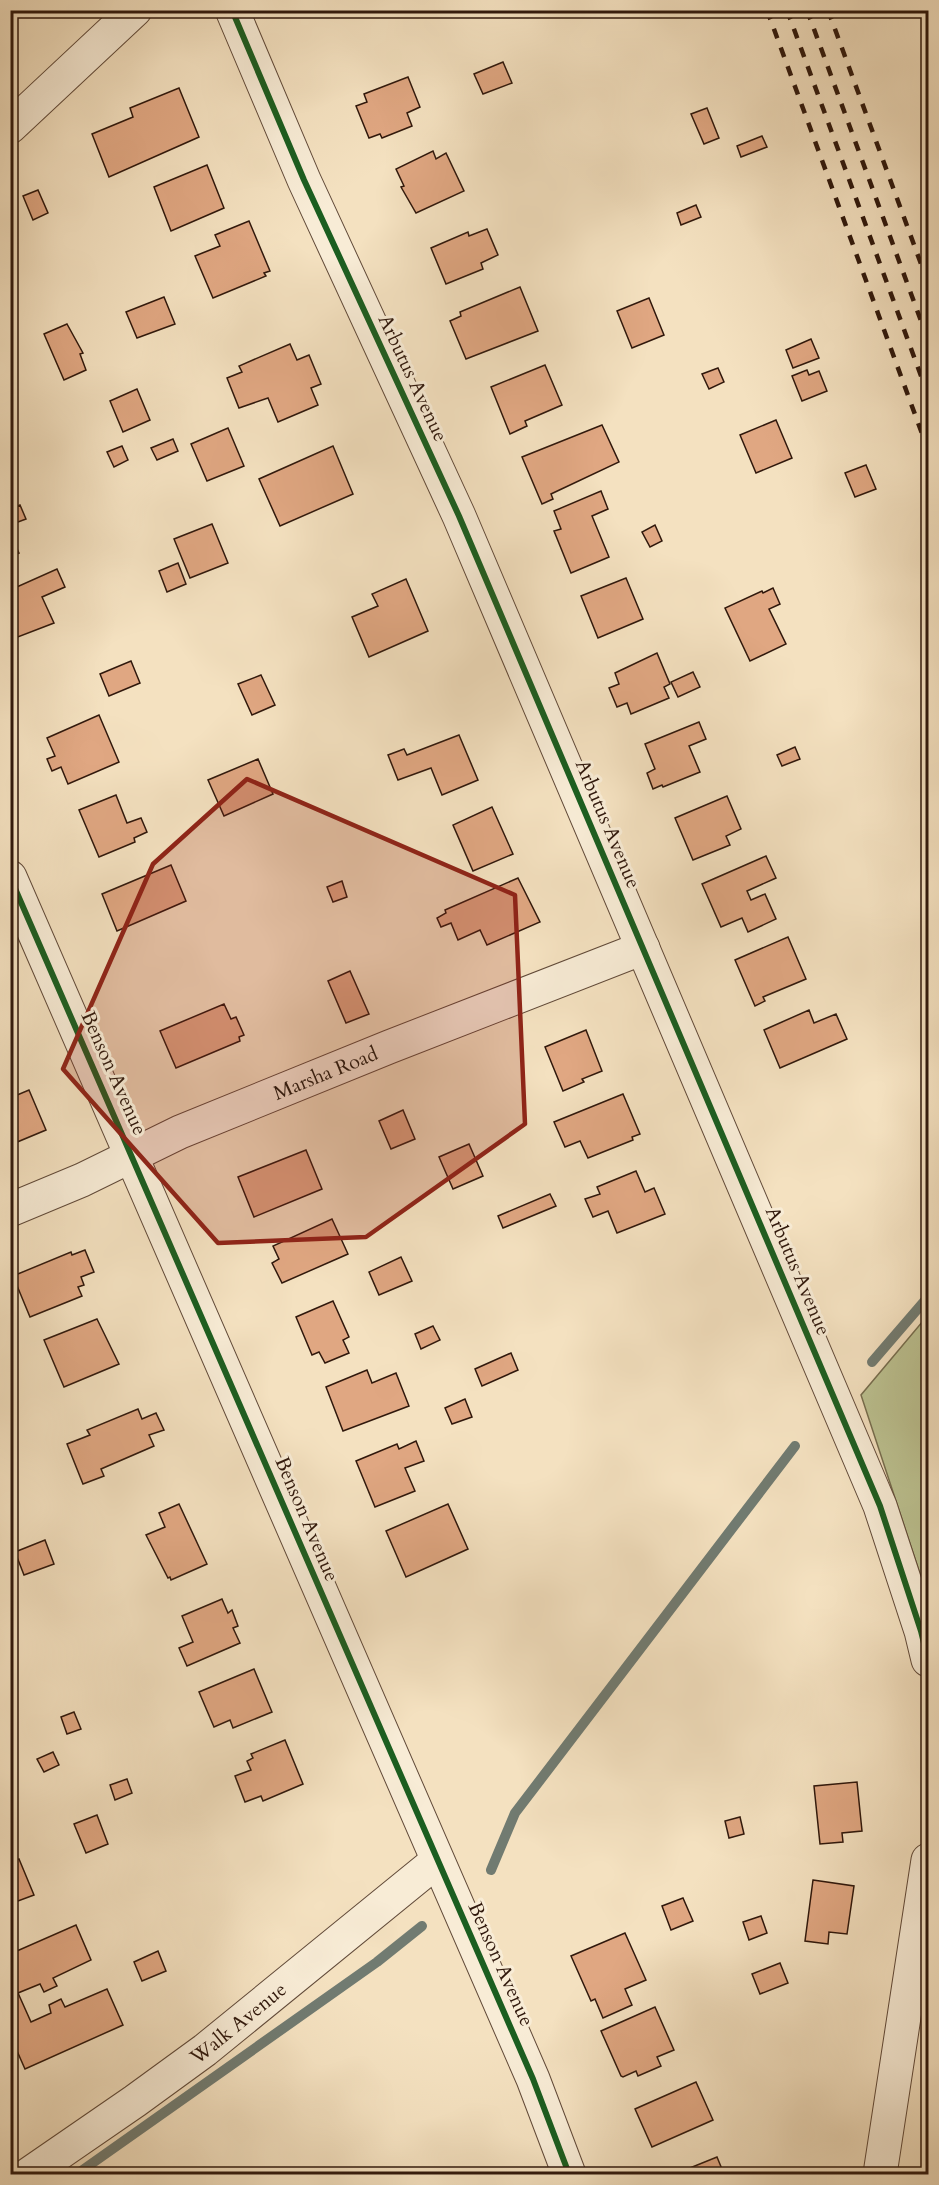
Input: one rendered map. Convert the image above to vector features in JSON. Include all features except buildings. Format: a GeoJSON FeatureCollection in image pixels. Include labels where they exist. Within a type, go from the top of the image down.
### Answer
{"type":"FeatureCollection","features":[{"type":"Feature","properties":{"kind":"street"},"geometry":{"type":"LineString","coordinates":[[10,127],[135,10]]}},
{"type":"Feature","properties":{"kind":"street","name":"Arbutus Avenue"},"geometry":{"type":"LineString","coordinates":[[232,10],[304,180],[459,516],[880,1506],[928,1659]]}},
{"type":"Feature","properties":{"kind":"street","name":"Benson Avenue"},"geometry":{"type":"LineString","coordinates":[[10,877],[533,2079],[569,2175]]}},
{"type":"Feature","properties":{"kind":"street","name":"Marsha Road"},"geometry":{"type":"LineString","coordinates":[[10,1210],[82,1180],[180,1132],[389,1047],[643,948]]}},
{"type":"Feature","properties":{"kind":"street"},"geometry":{"type":"LineString","coordinates":[[880,2175],[928,1860]]}},
{"type":"Feature","properties":{"kind":"street","name":"Walk Avenue"},"geometry":{"type":"LineString","coordinates":[[29,2175],[135,2102],[205,2050],[437,1861]]}},
{"type":"Feature","properties":{"kind":"highlighted area"},"geometry":{"type":"Polygon","coordinates":[[[247,779],[515,895],[525,1124],[366,1237],[218,1243],[63,1069],[153,864],[247,779]]]}},
{"type":"Feature","properties":{"kind":"green space"},"geometry":{"type":"Polygon","coordinates":[[[928,1315],[928,1598],[861,1395],[928,1315]]]}},
{"type":"Feature","properties":{"kind":"waterway"},"geometry":{"type":"LineString","coordinates":[[872,1362],[928,1297]]}},
{"type":"Feature","properties":{"kind":"waterway"},"geometry":{"type":"LineString","coordinates":[[491,1870],[515,1813],[795,1446]]}},
{"type":"Feature","properties":{"kind":"waterway"},"geometry":{"type":"LineString","coordinates":[[77,2174],[377,1962],[422,1926]]}},
{"type":"Feature","properties":{"kind":"railway"},"geometry":{"type":"LineString","coordinates":[[767,10],[928,450]]}},
{"type":"Feature","properties":{"kind":"railway"},"geometry":{"type":"LineString","coordinates":[[787,10],[928,395]]}},
{"type":"Feature","properties":{"kind":"railway"},"geometry":{"type":"LineString","coordinates":[[807,10],[928,340]]}},
{"type":"Feature","properties":{"kind":"railway"},"geometry":{"type":"LineString","coordinates":[[828,10],[928,283]]}},
{"type":"Feature","properties":{"kind":"cycle path"},"geometry":{"type":"LineString","coordinates":[[232,10],[304,180],[459,516],[880,1506],[921,1631],[928,1660]]}},
{"type":"Feature","properties":{"kind":"cycle path"},"geometry":{"type":"LineString","coordinates":[[10,877],[533,2079],[569,2174]]}}]}
